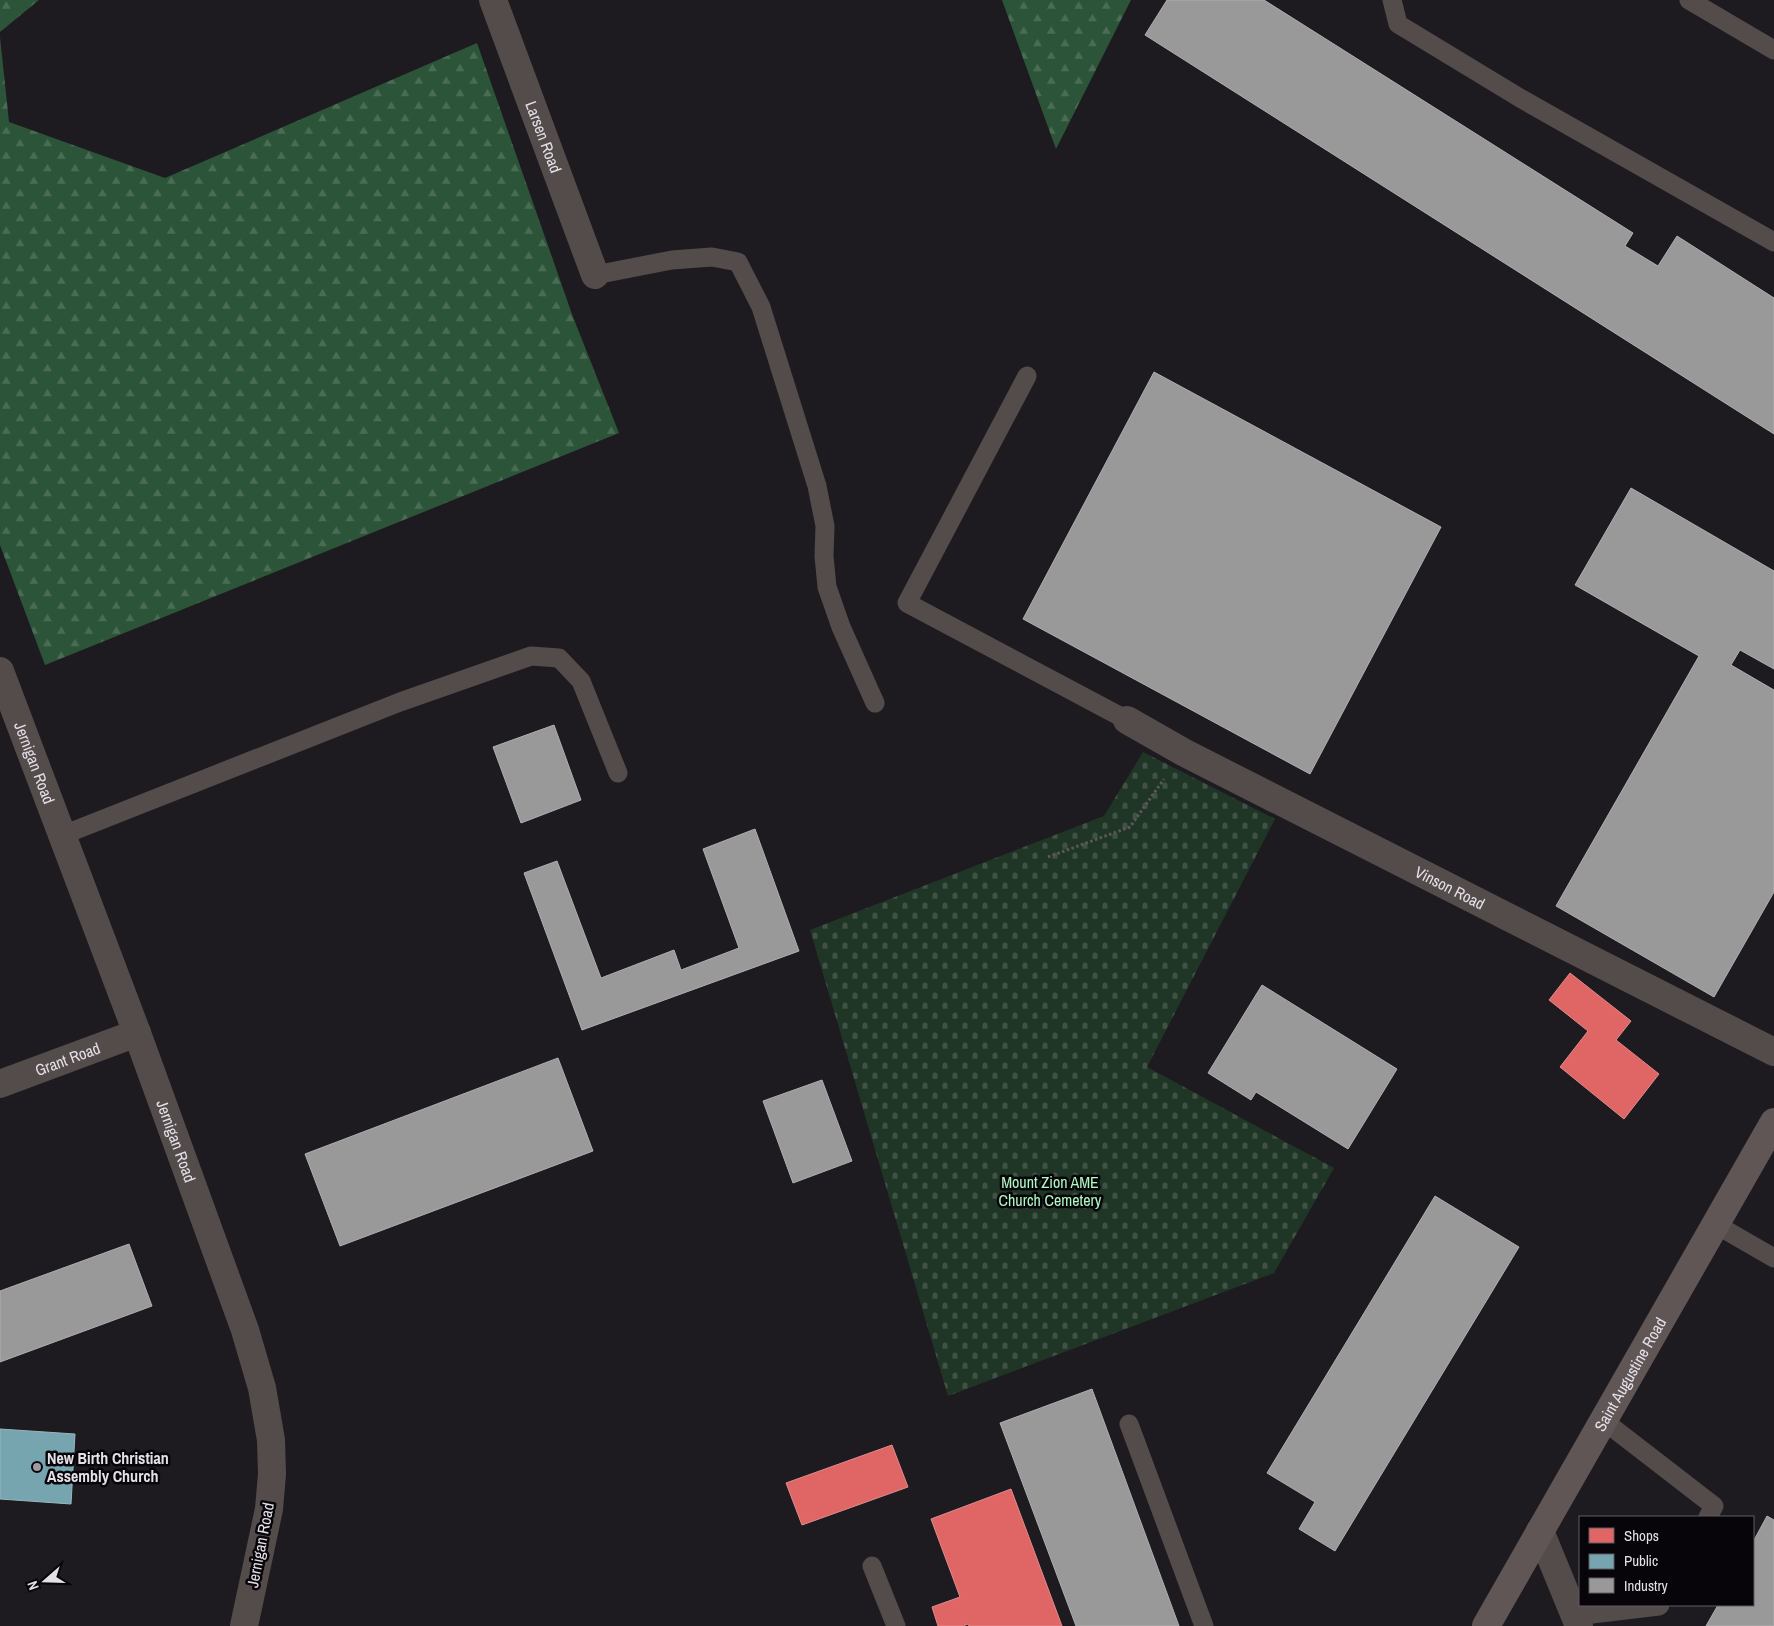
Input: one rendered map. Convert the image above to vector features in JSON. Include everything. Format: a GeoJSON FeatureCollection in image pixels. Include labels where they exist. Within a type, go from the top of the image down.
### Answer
{"type":"FeatureCollection","features":[{"type":"Feature","properties":{"kind":"main road","name":"Saint Augustine Road"},"geometry":{"type":"LineString","coordinates":[[1486,1626],[1774,1122]]}},
{"type":"Feature","properties":{"kind":"street","name":"Larsen Road"},"geometry":{"type":"LineString","coordinates":[[493,0],[595,274]]}},
{"type":"Feature","properties":{"kind":"street","name":"Jernigan Road"},"geometry":{"type":"LineString","coordinates":[[0,671],[63,835],[245,1330],[262,1388],[271,1440],[271,1483],[269,1509],[244,1626]]}},
{"type":"Feature","properties":{"kind":"street","name":"Vinson Road"},"geometry":{"type":"LineString","coordinates":[[1127,720],[1183,752],[1774,1052]]}},
{"type":"Feature","properties":{"kind":"street","name":"Grant Road"},"geometry":{"type":"LineString","coordinates":[[0,1084],[136,1033]]}},
{"type":"Feature","properties":{"kind":"street"},"geometry":{"type":"LineString","coordinates":[[1540,1531],[1577,1621]]}},
{"type":"Feature","properties":{"kind":"lane"},"geometry":{"type":"LineString","coordinates":[[1392,0],[1398,24],[1520,98],[1774,242]]}},
{"type":"Feature","properties":{"kind":"lane"},"geometry":{"type":"LineString","coordinates":[[1689,0],[1774,50]]}},
{"type":"Feature","properties":{"kind":"lane"},"geometry":{"type":"LineString","coordinates":[[595,274],[672,260],[712,257],[738,262],[761,307],[817,486],[825,526],[824,556],[827,587],[841,627],[875,703]]}},
{"type":"Feature","properties":{"kind":"lane"},"geometry":{"type":"LineString","coordinates":[[1027,376],[908,603],[1127,720]]}},
{"type":"Feature","properties":{"kind":"lane"},"geometry":{"type":"LineString","coordinates":[[63,835],[400,702],[531,656],[559,658],[581,681],[618,773]]}},
{"type":"Feature","properties":{"kind":"lane"},"geometry":{"type":"LineString","coordinates":[[1715,1224],[1774,1258]]}},
{"type":"Feature","properties":{"kind":"lane"},"geometry":{"type":"LineString","coordinates":[[1604,1421],[1714,1506],[1709,1516]]}},
{"type":"Feature","properties":{"kind":"lane"},"geometry":{"type":"LineString","coordinates":[[1129,1424],[1204,1626]]}},
{"type":"Feature","properties":{"kind":"lane"},"geometry":{"type":"LineString","coordinates":[[872,1566],[896,1626]]}},
{"type":"Feature","properties":{"kind":"lane"},"geometry":{"type":"LineString","coordinates":[[1577,1621],[1659,1606]]}},
{"type":"Feature","properties":{"kind":"path"},"geometry":{"type":"LineString","coordinates":[[1048,857],[1130,828],[1183,752]]}},
{"type":"Feature","properties":{"kind":"green space"},"geometry":{"type":"Polygon","coordinates":[[[0,0],[39,0],[0,32],[0,0]]]}},
{"type":"Feature","properties":{"kind":"green space"},"geometry":{"type":"Polygon","coordinates":[[[1002,0],[1131,0],[1056,149],[1002,0]]]}},
{"type":"Feature","properties":{"kind":"green space"},"geometry":{"type":"Polygon","coordinates":[[[0,37],[9,122],[165,178],[477,43],[573,317],[619,433],[45,665],[0,545],[0,37]]]}},
{"type":"Feature","properties":{"kind":"green space","name":"Mount Zion AME Church Cemetery"},"geometry":{"type":"Polygon","coordinates":[[[1143,752],[1275,819],[1147,1067],[1334,1168],[1274,1273],[948,1396],[810,930],[1104,816],[1143,752]]]}},
{"type":"Feature","properties":{"kind":"building: Shops"},"geometry":{"type":"Polygon","coordinates":[[[1570,973],[1631,1021],[1616,1040],[1659,1074],[1624,1119],[1560,1067],[1588,1031],[1549,1000],[1570,973]]]}},
{"type":"Feature","properties":{"kind":"building: Shops"},"geometry":{"type":"Polygon","coordinates":[[[892,1445],[908,1487],[802,1525],[786,1483],[892,1445]]]}},
{"type":"Feature","properties":{"kind":"building: Shops"},"geometry":{"type":"Polygon","coordinates":[[[1011,1489],[1062,1626],[969,1626],[968,1624],[963,1626],[938,1626],[932,1607],[960,1597],[931,1519],[1011,1489]]]}},
{"type":"Feature","properties":{"kind":"building: Public","name":"New Birth Christian Assembly Church"},"geometry":{"type":"Polygon","coordinates":[[[0,1429],[75,1434],[71,1504],[0,1499],[0,1429]]]}},
{"type":"Feature","properties":{"kind":"building: Industry"},"geometry":{"type":"Polygon","coordinates":[[[1167,0],[1264,0],[1633,233],[1625,246],[1658,266],[1677,236],[1774,298],[1774,434],[1145,35],[1167,0]]]}},
{"type":"Feature","properties":{"kind":"building: Industry"},"geometry":{"type":"Polygon","coordinates":[[[1154,372],[1441,527],[1310,774],[1023,619],[1154,372]]]}},
{"type":"Feature","properties":{"kind":"building: Industry"},"geometry":{"type":"Polygon","coordinates":[[[1631,488],[1774,571],[1774,669],[1740,650],[1731,665],[1774,690],[1774,892],[1714,997],[1556,906],[1699,656],[1575,585],[1631,488]]]}},
{"type":"Feature","properties":{"kind":"building: Industry"},"geometry":{"type":"Polygon","coordinates":[[[554,725],[581,800],[521,823],[493,747],[554,725]]]}},
{"type":"Feature","properties":{"kind":"building: Industry"},"geometry":{"type":"Polygon","coordinates":[[[755,829],[799,951],[582,1030],[524,873],[557,861],[601,978],[674,950],[681,970],[739,948],[703,849],[755,829]]]}},
{"type":"Feature","properties":{"kind":"building: Industry"},"geometry":{"type":"Polygon","coordinates":[[[1262,985],[1397,1069],[1348,1149],[1256,1092],[1251,1100],[1208,1073],[1262,985]]]}},
{"type":"Feature","properties":{"kind":"building: Industry"},"geometry":{"type":"Polygon","coordinates":[[[558,1058],[593,1151],[340,1246],[305,1154],[558,1058]]]}},
{"type":"Feature","properties":{"kind":"building: Industry"},"geometry":{"type":"Polygon","coordinates":[[[822,1080],[852,1161],[793,1183],[763,1101],[822,1080]]]}},
{"type":"Feature","properties":{"kind":"building: Industry"},"geometry":{"type":"Polygon","coordinates":[[[1435,1196],[1519,1247],[1335,1551],[1299,1529],[1315,1502],[1267,1473],[1435,1196]]]}},
{"type":"Feature","properties":{"kind":"building: Industry"},"geometry":{"type":"Polygon","coordinates":[[[129,1244],[152,1306],[0,1362],[0,1291],[129,1244]]]}},
{"type":"Feature","properties":{"kind":"building: Industry"},"geometry":{"type":"Polygon","coordinates":[[[1092,1389],[1179,1626],[1076,1626],[1000,1423],[1092,1389]]]}},
{"type":"Feature","properties":{"kind":"building: Industry"},"geometry":{"type":"Polygon","coordinates":[[[1767,1516],[1774,1520],[1774,1626],[1706,1626],[1717,1606],[1754,1606],[1754,1540],[1767,1516]]]}},
{"type":"Feature","properties":{"kind":"place","name":"New Birth Christian Assembly Church"},"geometry":{"type":"Point","coordinates":[37,1467]}}]}
